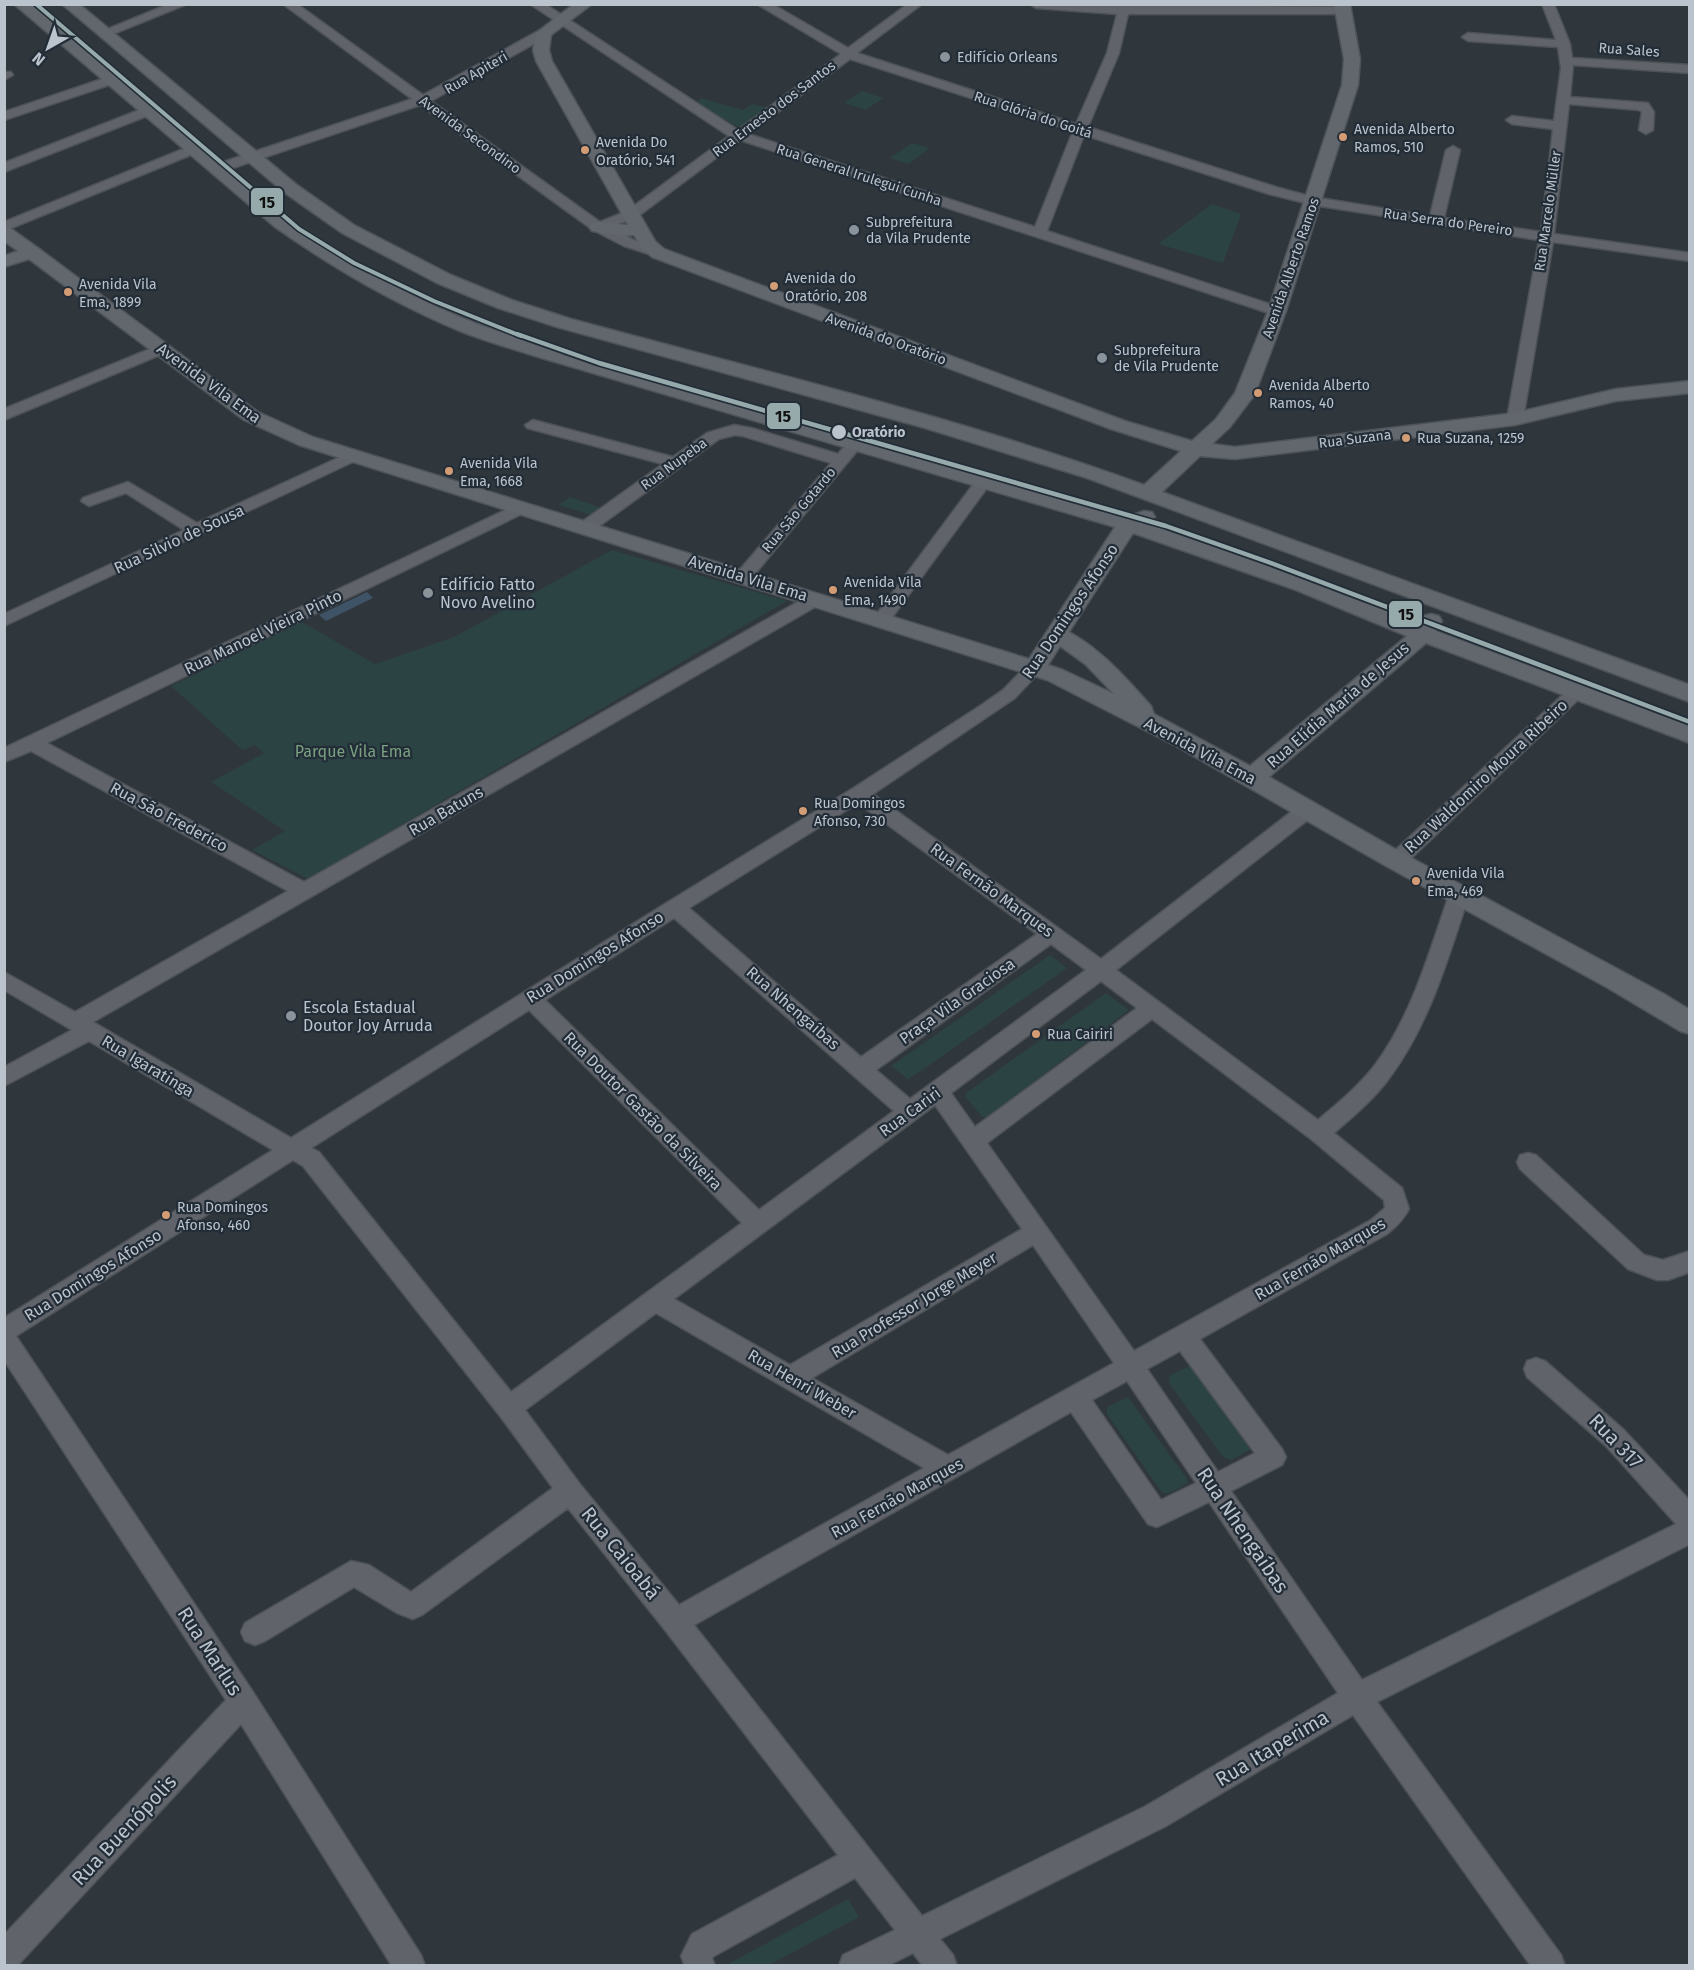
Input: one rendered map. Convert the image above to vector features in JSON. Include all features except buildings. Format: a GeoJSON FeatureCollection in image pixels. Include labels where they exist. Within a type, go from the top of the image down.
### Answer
{"type":"FeatureCollection","features":[{"type":"Feature","properties":{"kind":"main road"},"geometry":{"type":"LineString","coordinates":[[21,4],[281,223],[325,254],[406,299],[468,327],[542,352],[1128,524],[1304,585],[1423,634],[1689,735]]}},
{"type":"Feature","properties":{"kind":"main road"},"geometry":{"type":"LineString","coordinates":[[69,4],[291,189],[348,229],[444,279],[505,304],[574,326],[932,424],[1148,493],[1689,694]]}},
{"type":"Feature","properties":{"kind":"main road"},"geometry":{"type":"LineString","coordinates":[[585,4],[544,33],[541,50],[543,60],[648,244],[658,253]]}},
{"type":"Feature","properties":{"kind":"main road","name":"Avenida Alberto Ramos"},"geometry":{"type":"LineString","coordinates":[[1148,493],[1223,423],[1245,393],[1277,311],[1350,84],[1352,59],[1343,8]]}},
{"type":"Feature","properties":{"kind":"main road"},"geometry":{"type":"LineString","coordinates":[[598,227],[624,231],[636,222]]}},
{"type":"Feature","properties":{"kind":"main road","name":"Avenida Vila Ema"},"geometry":{"type":"LineString","coordinates":[[4,232],[260,421],[306,441],[1035,667],[1073,683],[1252,778],[1396,861],[1580,958],[1689,1024]]}},
{"type":"Feature","properties":{"kind":"main road"},"geometry":{"type":"LineString","coordinates":[[4,262],[32,252]]}},
{"type":"Feature","properties":{"kind":"main road","name":"Avenida do Oratório"},"geometry":{"type":"LineString","coordinates":[[658,253],[1107,421],[1197,449]]}},
{"type":"Feature","properties":{"kind":"main road","name":"Rua Suzana"},"geometry":{"type":"LineString","coordinates":[[1197,449],[1235,453],[1515,419],[1616,395],[1689,387]]}},
{"type":"Feature","properties":{"kind":"main road"},"geometry":{"type":"LineString","coordinates":[[1128,524],[1153,514],[1175,516],[1322,558]]}},
{"type":"Feature","properties":{"kind":"main road","name":"Rua Domingos Afonso"},"geometry":{"type":"LineString","coordinates":[[1035,667],[1128,524]]}},
{"type":"Feature","properties":{"kind":"main road","name":"Rua Elídia Maria de Jesus"},"geometry":{"type":"LineString","coordinates":[[1252,778],[1423,634],[1445,603]]}},
{"type":"Feature","properties":{"kind":"main road"},"geometry":{"type":"LineString","coordinates":[[1056,635],[1084,650],[1097,661],[1156,726]]}},
{"type":"Feature","properties":{"kind":"street"},"geometry":{"type":"LineString","coordinates":[[104,33],[182,4]]}},
{"type":"Feature","properties":{"kind":"street","name":"Avenida Secondino"},"geometry":{"type":"LineString","coordinates":[[289,4],[598,227],[629,243],[658,253]]}},
{"type":"Feature","properties":{"kind":"street","name":"Rua General Irulegui Cunha"},"geometry":{"type":"LineString","coordinates":[[536,4],[737,135],[1277,311]]}},
{"type":"Feature","properties":{"kind":"street"},"geometry":{"type":"LineString","coordinates":[[766,7],[793,4]]}},
{"type":"Feature","properties":{"kind":"street","name":"Rua Ernesto dos Santos"},"geometry":{"type":"LineString","coordinates":[[636,222],[737,135],[916,4]]}},
{"type":"Feature","properties":{"kind":"street"},"geometry":{"type":"LineString","coordinates":[[1036,4],[1077,9],[1343,8]]}},
{"type":"Feature","properties":{"kind":"street","name":"Rua Marcelo Müller"},"geometry":{"type":"LineString","coordinates":[[1515,419],[1546,236],[1567,61],[1564,44],[1548,4]]}},
{"type":"Feature","properties":{"kind":"street","name":"Rua Glória do Goitá"},"geometry":{"type":"LineString","coordinates":[[766,7],[847,54],[1080,130],[1274,191],[1313,201]]}},
{"type":"Feature","properties":{"kind":"street"},"geometry":{"type":"LineString","coordinates":[[1039,234],[1108,64],[1123,8]]}},
{"type":"Feature","properties":{"kind":"street","name":"Rua Apiteri"},"geometry":{"type":"LineString","coordinates":[[216,169],[261,163],[337,130],[448,90],[544,33]]}},
{"type":"Feature","properties":{"kind":"street"},"geometry":{"type":"LineString","coordinates":[[1468,37],[1564,44]]}},
{"type":"Feature","properties":{"kind":"street","name":"Rua Sales"},"geometry":{"type":"LineString","coordinates":[[1567,61],[1689,69]]}},
{"type":"Feature","properties":{"kind":"street"},"geometry":{"type":"LineString","coordinates":[[4,116],[111,80]]}},
{"type":"Feature","properties":{"kind":"street"},"geometry":{"type":"LineString","coordinates":[[1563,100],[1642,106],[1648,112],[1646,130]]}},
{"type":"Feature","properties":{"kind":"street"},"geometry":{"type":"LineString","coordinates":[[4,168],[147,111]]}},
{"type":"Feature","properties":{"kind":"street"},"geometry":{"type":"LineString","coordinates":[[1512,120],[1560,126]]}},
{"type":"Feature","properties":{"kind":"street","name":"Rua Apiteri"},"geometry":{"type":"LineString","coordinates":[[261,163],[337,130]]}},
{"type":"Feature","properties":{"kind":"street"},"geometry":{"type":"LineString","coordinates":[[4,227],[193,149]]}},
{"type":"Feature","properties":{"kind":"street"},"geometry":{"type":"LineString","coordinates":[[1436,221],[1453,150]]}},
{"type":"Feature","properties":{"kind":"street","name":"Rua Serra do Pereiro"},"geometry":{"type":"LineString","coordinates":[[1313,201],[1689,257]]}},
{"type":"Feature","properties":{"kind":"street"},"geometry":{"type":"LineString","coordinates":[[4,415],[162,349]]}},
{"type":"Feature","properties":{"kind":"street"},"geometry":{"type":"LineString","coordinates":[[533,425],[677,463]]}},
{"type":"Feature","properties":{"kind":"street","name":"Rua Nupeba"},"geometry":{"type":"LineString","coordinates":[[585,528],[713,436],[734,430],[842,461]]}},
{"type":"Feature","properties":{"kind":"street","name":"Rua São Gotardo"},"geometry":{"type":"LineString","coordinates":[[743,577],[855,444]]}},
{"type":"Feature","properties":{"kind":"street","name":"Rua Silvio de Sousa"},"geometry":{"type":"LineString","coordinates":[[4,621],[353,456]]}},
{"type":"Feature","properties":{"kind":"street"},"geometry":{"type":"LineString","coordinates":[[882,620],[984,481]]}},
{"type":"Feature","properties":{"kind":"street"},"geometry":{"type":"LineString","coordinates":[[89,501],[128,487],[196,530]]}},
{"type":"Feature","properties":{"kind":"street","name":"Rua Manoel Vieira Pinto"},"geometry":{"type":"LineString","coordinates":[[4,756],[520,508]]}},
{"type":"Feature","properties":{"kind":"street","name":"Rua Batuns"},"geometry":{"type":"LineString","coordinates":[[4,1078],[82,1027],[306,892],[816,599]]}},
{"type":"Feature","properties":{"kind":"street","name":"Rua Domingos Afonso"},"geometry":{"type":"LineString","coordinates":[[4,1331],[675,907],[860,794],[987,710],[1009,694],[1035,667]]}},
{"type":"Feature","properties":{"kind":"street","name":"Rua Waldomiro Moura Ribeiro"},"geometry":{"type":"LineString","coordinates":[[1396,861],[1576,692]]}},
{"type":"Feature","properties":{"kind":"street","name":"Rua São Frederico"},"geometry":{"type":"LineString","coordinates":[[32,743],[306,892]]}},
{"type":"Feature","properties":{"kind":"street","name":"Rua Fernão Marques"},"geometry":{"type":"LineString","coordinates":[[675,1621],[1380,1227],[1397,1209],[1394,1195],[1319,1133],[860,794]]}},
{"type":"Feature","properties":{"kind":"street","name":"Rua Cariri"},"geometry":{"type":"LineString","coordinates":[[509,1408],[1101,970],[1307,810]]}},
{"type":"Feature","properties":{"kind":"street"},"geometry":{"type":"LineString","coordinates":[[1319,1133],[1358,1098],[1380,1074],[1397,1050],[1429,983],[1459,895]]}},
{"type":"Feature","properties":{"kind":"street","name":"Rua Nhengaíbas"},"geometry":{"type":"LineString","coordinates":[[675,907],[910,1112]]}},
{"type":"Feature","properties":{"kind":"street","name":"Praça Vila Graciosa"},"geometry":{"type":"LineString","coordinates":[[862,1068],[1051,933]]}},
{"type":"Feature","properties":{"kind":"street","name":"Rua Igaratinga"},"geometry":{"type":"LineString","coordinates":[[4,980],[271,1138],[293,1148]]}},
{"type":"Feature","properties":{"kind":"street","name":"Rua Doutor Gastão da Silveira"},"geometry":{"type":"LineString","coordinates":[[530,998],[758,1223]]}},
{"type":"Feature","properties":{"kind":"street"},"geometry":{"type":"LineString","coordinates":[[973,1141],[1152,1008]]}},
{"type":"Feature","properties":{"kind":"street","name":"Rua Nhengaíbas"},"geometry":{"type":"LineString","coordinates":[[938,1092],[1357,1697],[1550,1965]]}},
{"type":"Feature","properties":{"kind":"street","name":"Rua Caioabá"},"geometry":{"type":"LineString","coordinates":[[293,1148],[311,1159],[324,1174],[942,1965]]}},
{"type":"Feature","properties":{"kind":"street"},"geometry":{"type":"LineString","coordinates":[[1528,1162],[1636,1262],[1650,1270],[1663,1272],[1689,1261]]}},
{"type":"Feature","properties":{"kind":"street","name":"Rua Professor Jorge Meyer"},"geometry":{"type":"LineString","coordinates":[[792,1377],[1036,1232]]}},
{"type":"Feature","properties":{"kind":"street","name":"Rua Henri Weber"},"geometry":{"type":"LineString","coordinates":[[654,1300],[949,1468]]}},
{"type":"Feature","properties":{"kind":"street"},"geometry":{"type":"LineString","coordinates":[[1076,1398],[1157,1515],[1273,1457],[1184,1337]]}},
{"type":"Feature","properties":{"kind":"street","name":"Rua Marlus"},"geometry":{"type":"LineString","coordinates":[[4,1340],[243,1702],[410,1965]]}},
{"type":"Feature","properties":{"kind":"street","name":"Rua 317"},"geometry":{"type":"LineString","coordinates":[[1536,1369],[1615,1437],[1689,1520]]}},
{"type":"Feature","properties":{"kind":"street"},"geometry":{"type":"LineString","coordinates":[[255,1632],[351,1574],[360,1574],[406,1604],[413,1605],[570,1491]]}},
{"type":"Feature","properties":{"kind":"street","name":"Rua Itaperima"},"geometry":{"type":"LineString","coordinates":[[854,1965],[1156,1816],[1357,1697],[1689,1530]]}},
{"type":"Feature","properties":{"kind":"street","name":"Rua Buenópolis"},"geometry":{"type":"LineString","coordinates":[[4,1957],[243,1702]]}},
{"type":"Feature","properties":{"kind":"street"},"geometry":{"type":"LineString","coordinates":[[700,1965],[696,1956],[703,1945],[860,1859]]}},
{"type":"Feature","properties":{"kind":"green space"},"geometry":{"type":"Polygon","coordinates":[[[862,91],[883,98],[866,110],[844,103],[862,91]]]}},
{"type":"Feature","properties":{"kind":"green space"},"geometry":{"type":"Polygon","coordinates":[[[701,98],[743,110],[752,104],[769,108],[742,129],[696,104],[701,98]]]}},
{"type":"Feature","properties":{"kind":"green space"},"geometry":{"type":"Polygon","coordinates":[[[912,143],[930,148],[908,164],[890,158],[912,143]]]}},
{"type":"Feature","properties":{"kind":"green space"},"geometry":{"type":"Polygon","coordinates":[[[1212,204],[1241,214],[1223,263],[1158,244],[1212,204]]]}},
{"type":"Feature","properties":{"kind":"green space"},"geometry":{"type":"Polygon","coordinates":[[[570,497],[601,508],[591,515],[559,505],[570,497]]]}},
{"type":"Feature","properties":{"kind":"green space","name":"Parque Vila Ema"},"geometry":{"type":"Polygon","coordinates":[[[612,550],[787,601],[308,879],[252,850],[285,831],[211,782],[264,753],[254,745],[244,750],[241,749],[171,686],[302,622],[375,664],[454,637],[612,550]]]}},
{"type":"Feature","properties":{"kind":"green space"},"geometry":{"type":"Polygon","coordinates":[[[1050,955],[1067,968],[908,1079],[891,1066],[1050,955]]]}},
{"type":"Feature","properties":{"kind":"green space"},"geometry":{"type":"Polygon","coordinates":[[[1106,993],[1129,1010],[987,1117],[982,1117],[965,1096],[966,1093],[1106,993]]]}},
{"type":"Feature","properties":{"kind":"green space"},"geometry":{"type":"Polygon","coordinates":[[[1190,1366],[1251,1449],[1232,1460],[1223,1457],[1169,1383],[1170,1375],[1190,1366]]]}},
{"type":"Feature","properties":{"kind":"green space"},"geometry":{"type":"Polygon","coordinates":[[[1128,1397],[1188,1483],[1165,1494],[1160,1490],[1107,1414],[1107,1407],[1128,1397]]]}},
{"type":"Feature","properties":{"kind":"green space"},"geometry":{"type":"Polygon","coordinates":[[[848,1899],[859,1917],[769,1965],[728,1964],[848,1899]]]}},
{"type":"Feature","properties":{"kind":"water"},"geometry":{"type":"Polygon","coordinates":[[[367,592],[373,598],[326,621],[319,615],[367,592]]]}},
{"type":"Feature","properties":{"kind":"transit line","name":"15"},"geometry":{"type":"LineString","coordinates":[[36,4],[299,229],[354,263],[434,301],[504,330],[599,363],[1166,526],[1271,563],[1690,722]]}},
{"type":"Feature","properties":{"kind":"place","name":"Edifício Orleans"},"geometry":{"type":"Point","coordinates":[945,57]}},
{"type":"Feature","properties":{"kind":"place","name":"Avenida Alberto Ramos, 510"},"geometry":{"type":"Point","coordinates":[1343,137]}},
{"type":"Feature","properties":{"kind":"place","name":"Avenida Do Oratório, 541"},"geometry":{"type":"Point","coordinates":[585,150]}},
{"type":"Feature","properties":{"kind":"place","name":"Subprefeitura da Vila Prudente"},"geometry":{"type":"Point","coordinates":[854,230]}},
{"type":"Feature","properties":{"kind":"place","name":"Avenida do Oratório, 208"},"geometry":{"type":"Point","coordinates":[774,286]}},
{"type":"Feature","properties":{"kind":"place","name":"Avenida Vila Ema, 1899"},"geometry":{"type":"Point","coordinates":[68,292]}},
{"type":"Feature","properties":{"kind":"place","name":"Subprefeitura de Vila Prudente"},"geometry":{"type":"Point","coordinates":[1102,358]}},
{"type":"Feature","properties":{"kind":"place","name":"Avenida Alberto Ramos, 40"},"geometry":{"type":"Point","coordinates":[1258,393]}},
{"type":"Feature","properties":{"kind":"place","name":"Oratório"},"geometry":{"type":"Point","coordinates":[839,432]}},
{"type":"Feature","properties":{"kind":"place","name":"Rua Suzana, 1259"},"geometry":{"type":"Point","coordinates":[1406,438]}},
{"type":"Feature","properties":{"kind":"place","name":"Avenida Vila Ema, 1668"},"geometry":{"type":"Point","coordinates":[449,471]}},
{"type":"Feature","properties":{"kind":"place","name":"Avenida Vila Ema, 1490"},"geometry":{"type":"Point","coordinates":[833,590]}},
{"type":"Feature","properties":{"kind":"place","name":"Edifício Fatto Novo Avelino"},"geometry":{"type":"Point","coordinates":[428,593]}},
{"type":"Feature","properties":{"kind":"place","name":"Rua Domingos Afonso, 730"},"geometry":{"type":"Point","coordinates":[803,811]}},
{"type":"Feature","properties":{"kind":"place","name":"Avenida Vila Ema, 469"},"geometry":{"type":"Point","coordinates":[1416,881]}},
{"type":"Feature","properties":{"kind":"place","name":"Escola Estadual Doutor Joy Arruda"},"geometry":{"type":"Point","coordinates":[291,1016]}},
{"type":"Feature","properties":{"kind":"place","name":"Rua Cairiri"},"geometry":{"type":"Point","coordinates":[1036,1034]}},
{"type":"Feature","properties":{"kind":"place","name":"Rua Domingos Afonso, 460"},"geometry":{"type":"Point","coordinates":[166,1215]}}]}
